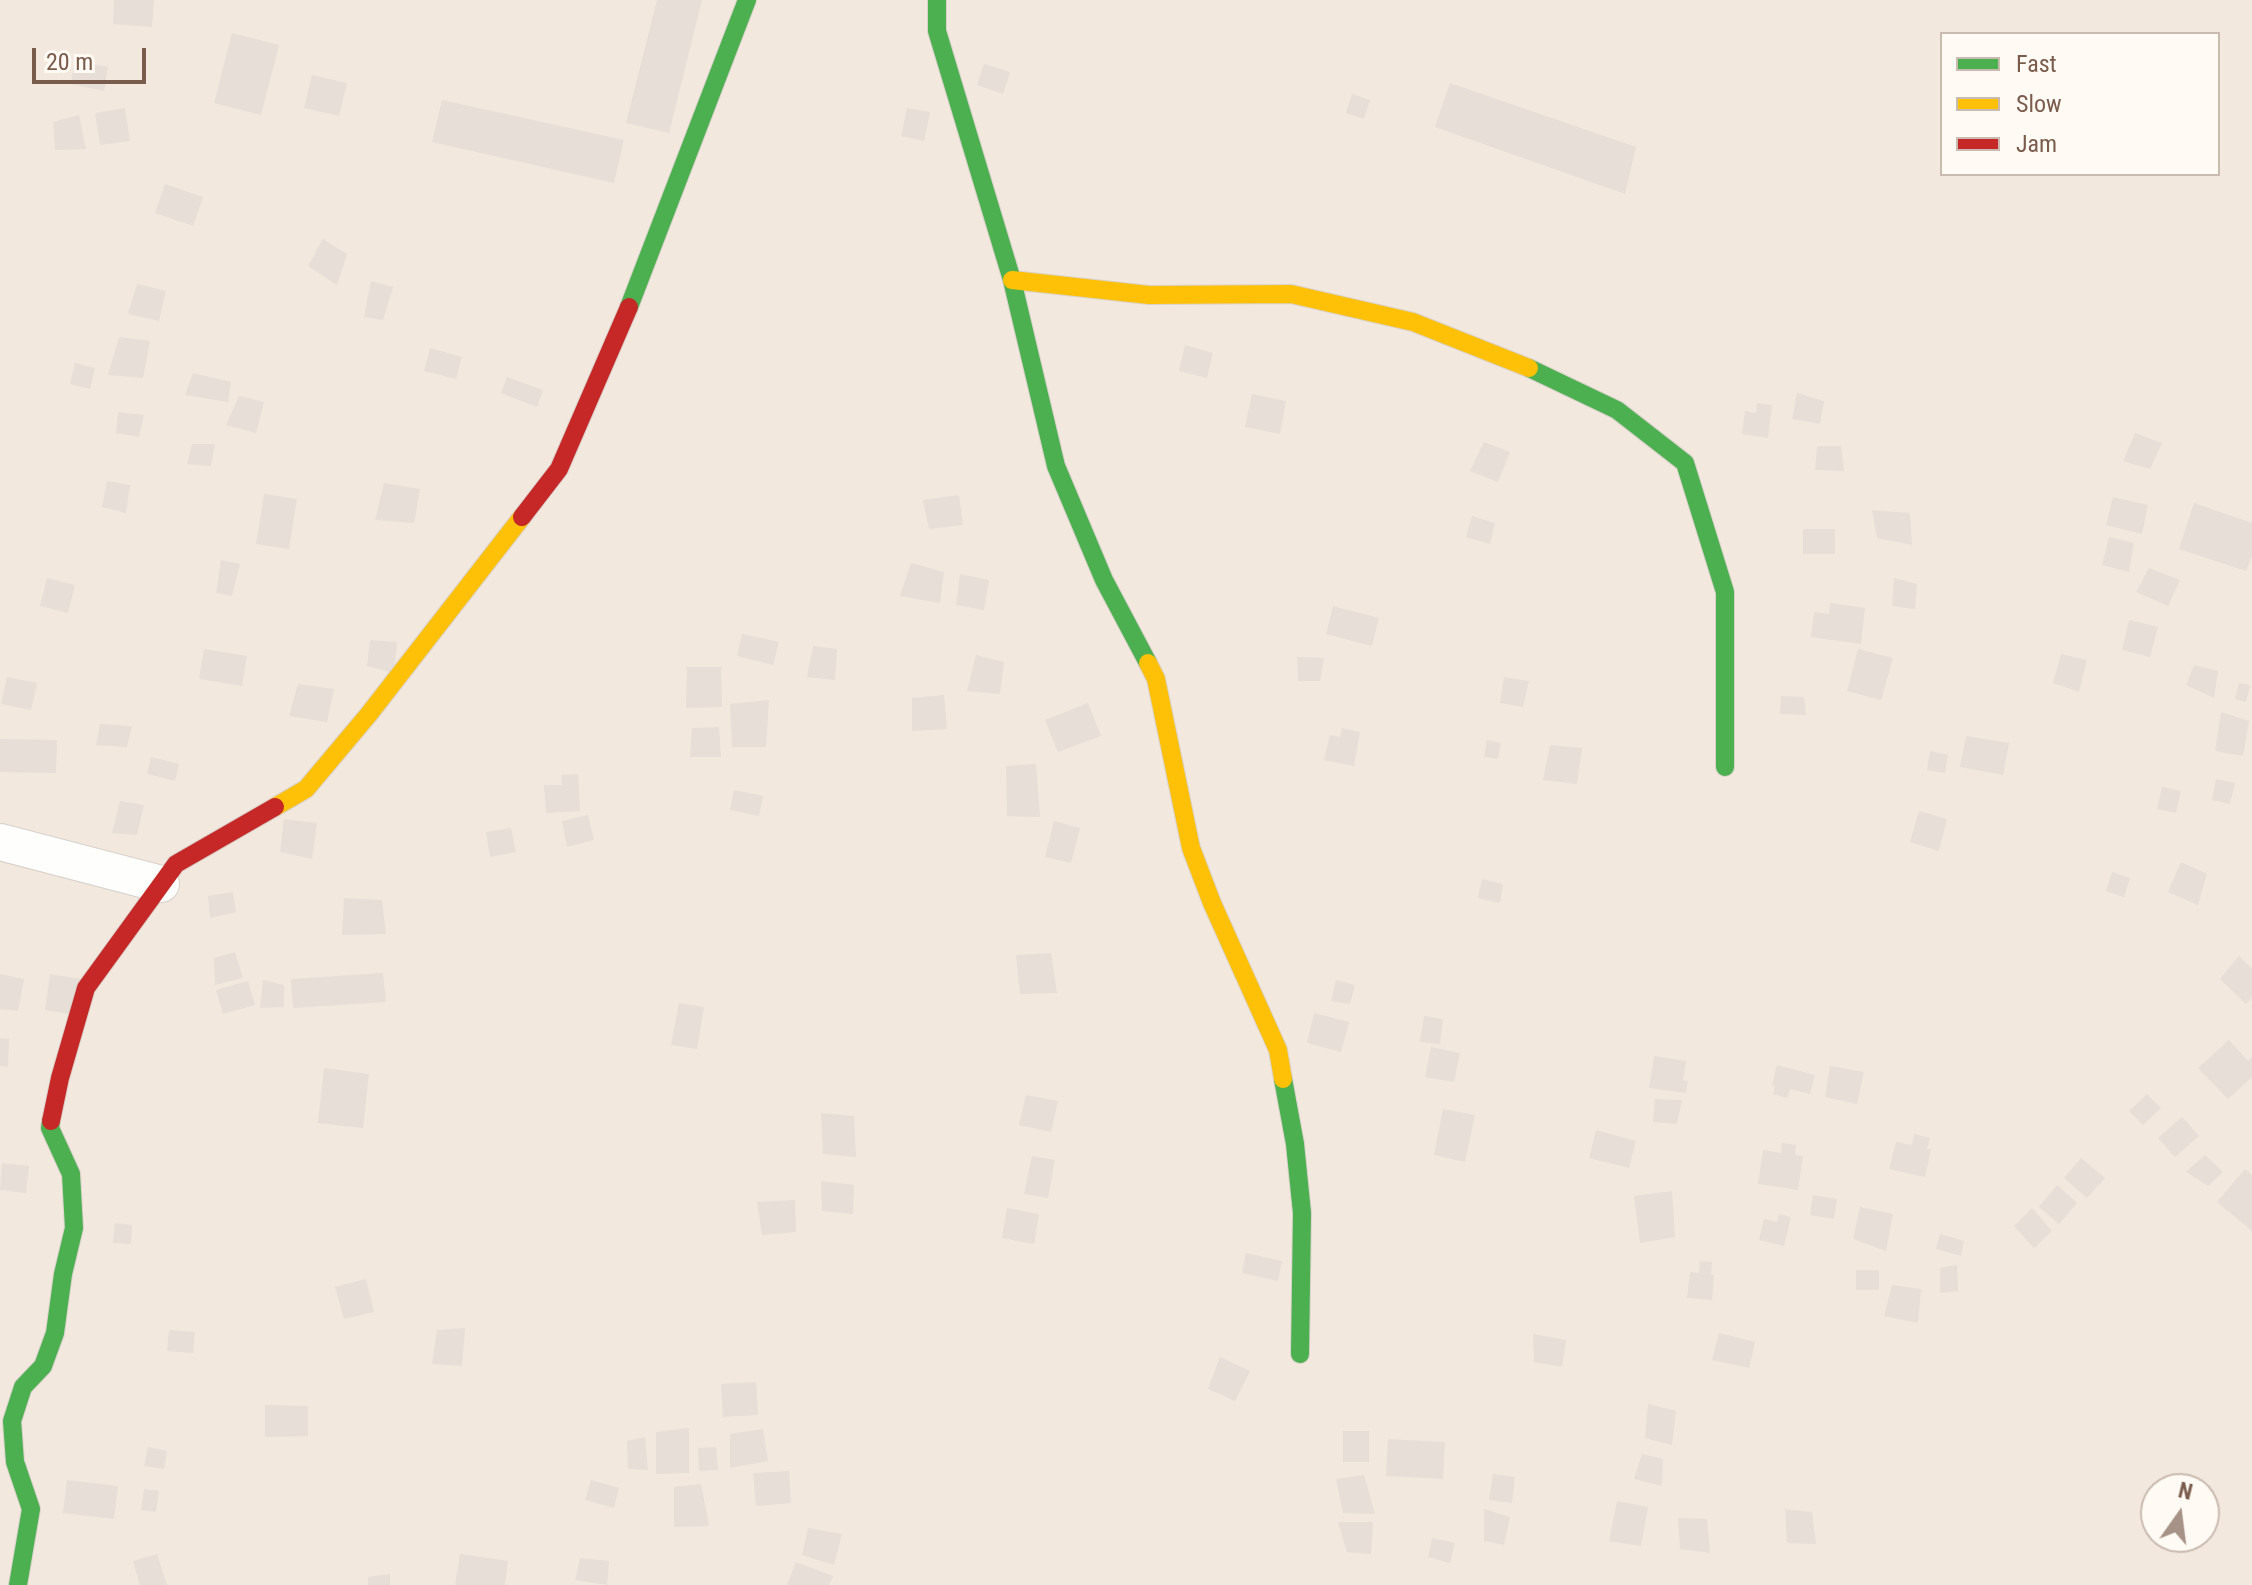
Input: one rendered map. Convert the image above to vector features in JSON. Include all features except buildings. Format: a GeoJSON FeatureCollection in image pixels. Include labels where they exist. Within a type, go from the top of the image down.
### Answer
{"type":"FeatureCollection","features":[{"type":"Feature","properties":{"kind":"street"},"geometry":{"type":"LineString","coordinates":[[18,1585],[31,1509],[15,1462],[12,1421],[23,1387],[43,1366],[55,1333],[63,1274],[74,1228],[71,1174],[50,1128],[60,1078],[86,988],[176,864],[306,789],[369,714],[559,469],[643,276],[747,0]]}},
{"type":"Feature","properties":{"kind":"street"},"geometry":{"type":"LineString","coordinates":[[937,0],[937,31],[1012,280],[1056,466],[1104,580],[1156,679],[1191,848],[1212,903],[1278,1050],[1295,1144],[1302,1213],[1300,1354]]}},
{"type":"Feature","properties":{"kind":"street"},"geometry":{"type":"LineString","coordinates":[[1012,280],[1149,295],[1291,294],[1413,322],[1522,364],[1617,410],[1685,463],[1725,592],[1725,767]]}},
{"type":"Feature","properties":{"kind":"street"},"geometry":{"type":"LineString","coordinates":[[0,842],[161,884]]}},
{"type":"Feature","properties":{"kind":"shaded area"},"geometry":{"type":"Polygon","coordinates":[[[0,0],[2252,0],[2252,1585],[0,1585],[0,0]]]}},
{"type":"Feature","properties":{"kind":"traffic: fast"},"geometry":{"type":"LineString","coordinates":[[629,307],[747,0]]}},
{"type":"Feature","properties":{"kind":"traffic: fast"},"geometry":{"type":"LineString","coordinates":[[937,0],[937,31],[1012,280],[1056,466],[1104,580],[1148,663]]}},
{"type":"Feature","properties":{"kind":"traffic: fast"},"geometry":{"type":"LineString","coordinates":[[1529,368],[1617,410],[1685,463],[1725,592],[1725,767]]}},
{"type":"Feature","properties":{"kind":"traffic: fast"},"geometry":{"type":"LineString","coordinates":[[1283,1079],[1295,1144],[1302,1213],[1300,1354]]}},
{"type":"Feature","properties":{"kind":"traffic: fast"},"geometry":{"type":"LineString","coordinates":[[18,1585],[31,1509],[15,1462],[12,1421],[23,1387],[43,1366],[55,1333],[63,1274],[74,1228],[71,1174],[50,1128],[51,1121]]}},
{"type":"Feature","properties":{"kind":"traffic: slow"},"geometry":{"type":"LineString","coordinates":[[1012,280],[1149,295],[1291,294],[1413,322],[1529,368]]}},
{"type":"Feature","properties":{"kind":"traffic: slow"},"geometry":{"type":"LineString","coordinates":[[275,807],[306,789],[369,714],[522,517]]}},
{"type":"Feature","properties":{"kind":"traffic: slow"},"geometry":{"type":"LineString","coordinates":[[1148,663],[1156,679],[1191,848],[1212,903],[1278,1050],[1283,1079]]}},
{"type":"Feature","properties":{"kind":"traffic: jam"},"geometry":{"type":"LineString","coordinates":[[522,517],[559,469],[629,307]]}},
{"type":"Feature","properties":{"kind":"traffic: jam"},"geometry":{"type":"LineString","coordinates":[[51,1121],[86,988],[176,864],[275,807]]}}]}
